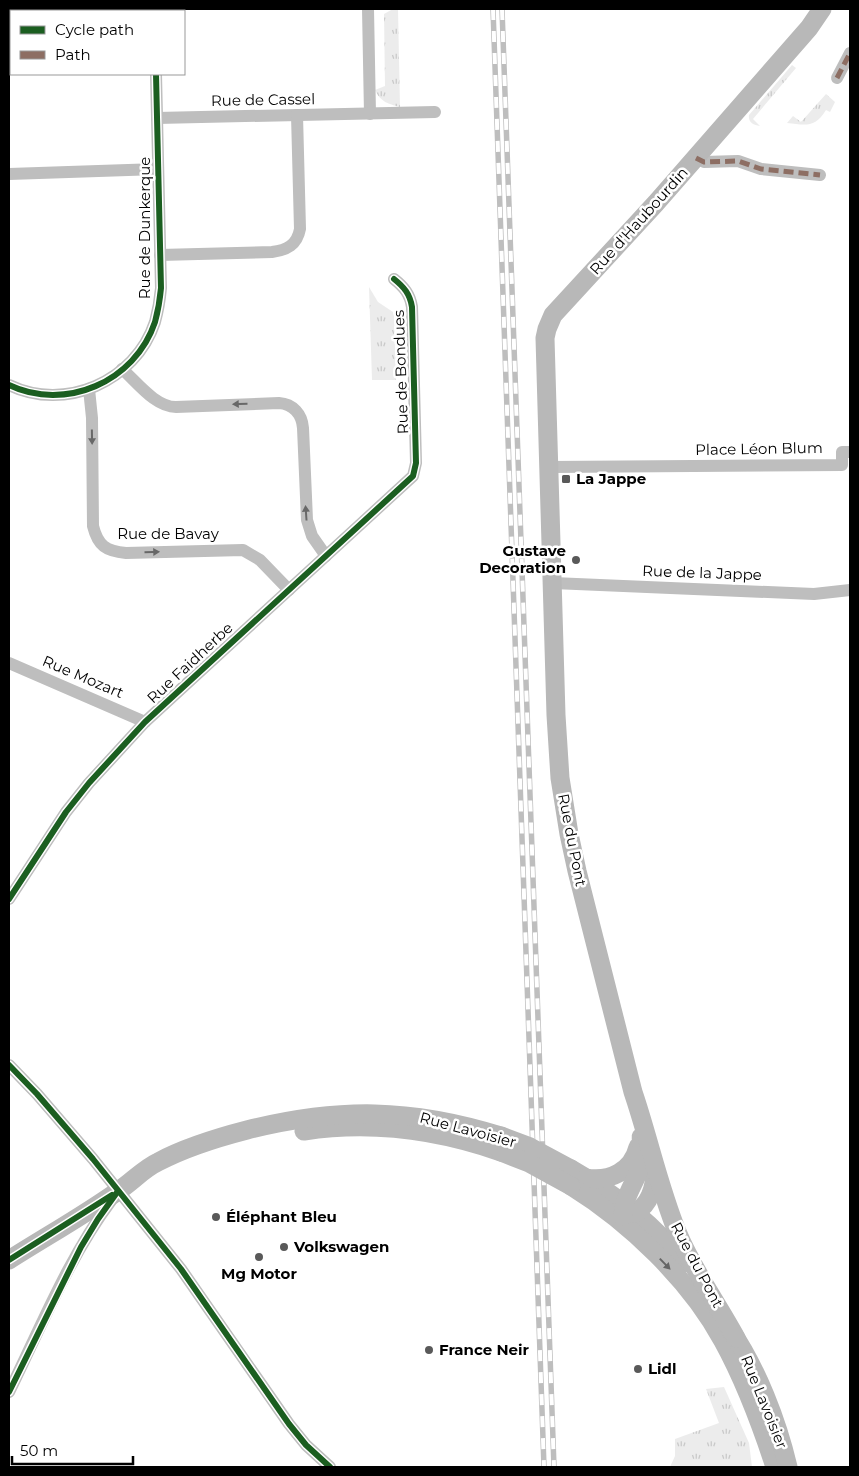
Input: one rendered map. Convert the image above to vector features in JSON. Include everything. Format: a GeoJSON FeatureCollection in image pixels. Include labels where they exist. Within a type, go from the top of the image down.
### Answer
{"type":"FeatureCollection","features":[{"type":"Feature","properties":{"kind":"main road","name":"Rue d'Haubourdin"},"geometry":{"type":"LineString","coordinates":[[553,583],[545,346],[549,322],[561,306],[696,158],[809,28],[822,9]]}},
{"type":"Feature","properties":{"kind":"main road","name":"Rue du Pont"},"geometry":{"type":"LineString","coordinates":[[553,583],[557,743],[564,802],[578,871],[633,1092],[679,1237],[736,1338]]}},
{"type":"Feature","properties":{"kind":"main road","name":"Rue du Pont"},"geometry":{"type":"LineString","coordinates":[[628,1215],[643,1159],[633,1092]]}},
{"type":"Feature","properties":{"kind":"main road","name":"Rue Lavoisier"},"geometry":{"type":"LineString","coordinates":[[9,1260],[118,1191],[156,1163],[179,1151],[204,1142],[264,1126],[328,1115],[360,1113],[406,1114],[431,1118],[501,1144]]}},
{"type":"Feature","properties":{"kind":"main road","name":"Rue Lavoisier"},"geometry":{"type":"LineString","coordinates":[[118,1191],[203,1155],[243,1143],[326,1128],[416,1126],[448,1131],[501,1144],[530,1148],[628,1215],[655,1230],[674,1251],[736,1338],[770,1410],[781,1439],[788,1467]]}},
{"type":"Feature","properties":{"kind":"main road","name":"Rue du Pont"},"geometry":{"type":"LineString","coordinates":[[575,1177],[599,1179],[608,1178],[619,1173],[634,1159],[638,1149],[639,1129]]}},
{"type":"Feature","properties":{"kind":"main road","name":"Rue du Pont"},"geometry":{"type":"LineString","coordinates":[[628,1215],[644,1205],[652,1191],[655,1174],[654,1161]]}},
{"type":"Feature","properties":{"kind":"main road","name":"Rue Lavoisier"},"geometry":{"type":"LineString","coordinates":[[628,1215],[709,1317],[723,1340],[750,1398],[775,1467]]}},
{"type":"Feature","properties":{"kind":"street"},"geometry":{"type":"LineString","coordinates":[[368,9],[370,114]]}},
{"type":"Feature","properties":{"kind":"street"},"geometry":{"type":"LineString","coordinates":[[837,78],[850,54]]}},
{"type":"Feature","properties":{"kind":"street","name":"Rue de Dunkerque"},"geometry":{"type":"LineString","coordinates":[[9,385],[26,392],[49,395],[66,395],[89,389],[122,369],[144,344],[154,322],[161,288],[156,75]]}},
{"type":"Feature","properties":{"kind":"street","name":"Rue de Cassel"},"geometry":{"type":"LineString","coordinates":[[157,118],[435,112]]}},
{"type":"Feature","properties":{"kind":"street"},"geometry":{"type":"LineString","coordinates":[[160,255],[272,252],[289,248],[295,244],[300,229],[297,115]]}},
{"type":"Feature","properties":{"kind":"street"},"geometry":{"type":"LineString","coordinates":[[696,158],[704,162],[738,161],[760,169],[820,175]]}},
{"type":"Feature","properties":{"kind":"street"},"geometry":{"type":"LineString","coordinates":[[9,174],[158,169]]}},
{"type":"Feature","properties":{"kind":"street","name":"Rue de Bondues"},"geometry":{"type":"LineString","coordinates":[[394,279],[405,288],[411,302],[416,470]]}},
{"type":"Feature","properties":{"kind":"street"},"geometry":{"type":"LineString","coordinates":[[122,369],[155,399],[167,406],[279,403],[287,404],[294,410],[300,417],[303,428],[307,520],[312,536],[326,556]]}},
{"type":"Feature","properties":{"kind":"street","name":"Rue de Bavay"},"geometry":{"type":"LineString","coordinates":[[89,389],[92,418],[93,526],[96,538],[103,546],[113,552],[126,553],[243,550],[260,560],[289,590]]}},
{"type":"Feature","properties":{"kind":"street","name":"Place Léon Blum"},"geometry":{"type":"LineString","coordinates":[[550,467],[842,465],[842,452],[850,452]]}},
{"type":"Feature","properties":{"kind":"street","name":"Rue Faidherbe"},"geometry":{"type":"LineString","coordinates":[[9,899],[66,812],[95,776],[145,722],[405,484],[416,470]]}},
{"type":"Feature","properties":{"kind":"street","name":"Rue de la Jappe"},"geometry":{"type":"LineString","coordinates":[[553,583],[807,594],[850,590]]}},
{"type":"Feature","properties":{"kind":"street","name":"Rue Mozart"},"geometry":{"type":"LineString","coordinates":[[9,662],[145,722]]}},
{"type":"Feature","properties":{"kind":"street"},"geometry":{"type":"LineString","coordinates":[[9,1065],[86,1150],[194,1286],[298,1436],[330,1467]]}},
{"type":"Feature","properties":{"kind":"street"},"geometry":{"type":"LineString","coordinates":[[9,1392],[85,1239],[118,1191]]}},
{"type":"Feature","properties":{"kind":"green space"},"geometry":{"type":"Polygon","coordinates":[[[393,9],[398,9],[400,107],[382,100],[375,90],[385,86],[384,14],[393,9]]]}},
{"type":"Feature","properties":{"kind":"green space"},"geometry":{"type":"Polygon","coordinates":[[[792,65],[796,68],[753,119],[760,126],[753,124],[749,120],[749,115],[792,65]]]}},
{"type":"Feature","properties":{"kind":"green space"},"geometry":{"type":"Polygon","coordinates":[[[826,94],[835,102],[830,112],[826,110],[814,123],[787,123],[793,116],[801,122],[826,94]]]}},
{"type":"Feature","properties":{"kind":"green space"},"geometry":{"type":"Polygon","coordinates":[[[369,287],[378,302],[393,312],[394,315],[396,380],[372,380],[369,287]]]}},
{"type":"Feature","properties":{"kind":"green space"},"geometry":{"type":"Polygon","coordinates":[[[724,1387],[749,1443],[752,1467],[670,1467],[675,1456],[675,1439],[719,1423],[706,1389],[724,1387]]]}},
{"type":"Feature","properties":{"kind":"railway"},"geometry":{"type":"LineString","coordinates":[[493,9],[544,1467]]}},
{"type":"Feature","properties":{"kind":"railway"},"geometry":{"type":"LineString","coordinates":[[502,9],[554,1467]]}},
{"type":"Feature","properties":{"kind":"marked path"},"geometry":{"type":"LineString","coordinates":[[837,78],[850,53]]}},
{"type":"Feature","properties":{"kind":"marked path"},"geometry":{"type":"LineString","coordinates":[[696,158],[704,162],[738,161],[761,169],[820,175]]}},
{"type":"Feature","properties":{"kind":"cycle path"},"geometry":{"type":"LineString","coordinates":[[9,385],[31,393],[53,395],[75,393],[96,386],[115,375],[132,361],[145,343],[155,322],[161,288],[156,75]]}},
{"type":"Feature","properties":{"kind":"cycle path"},"geometry":{"type":"LineString","coordinates":[[9,899],[66,812],[89,783],[145,722],[413,476],[416,463],[412,307],[406,291],[394,279]]}},
{"type":"Feature","properties":{"kind":"cycle path"},"geometry":{"type":"LineString","coordinates":[[9,1065],[37,1094],[93,1159],[181,1269],[289,1424],[306,1445],[330,1467]]}},
{"type":"Feature","properties":{"kind":"cycle path"},"geometry":{"type":"LineString","coordinates":[[9,1392],[81,1247],[118,1191]]}},
{"type":"Feature","properties":{"kind":"cycle path"},"geometry":{"type":"LineString","coordinates":[[9,1260],[112,1195]]}},
{"type":"Feature","properties":{"kind":"place","name":"La Jappe"},"geometry":{"type":"Point","coordinates":[566,479]}},
{"type":"Feature","properties":{"kind":"place","name":"Gustave Decoration"},"geometry":{"type":"Point","coordinates":[576,560]}},
{"type":"Feature","properties":{"kind":"place","name":"Éléphant Bleu"},"geometry":{"type":"Point","coordinates":[216,1217]}},
{"type":"Feature","properties":{"kind":"place","name":"Volkswagen"},"geometry":{"type":"Point","coordinates":[284,1247]}},
{"type":"Feature","properties":{"kind":"place","name":"Mg Motor"},"geometry":{"type":"Point","coordinates":[259,1257]}},
{"type":"Feature","properties":{"kind":"place","name":"France Neir"},"geometry":{"type":"Point","coordinates":[429,1350]}},
{"type":"Feature","properties":{"kind":"place","name":"Lidl"},"geometry":{"type":"Point","coordinates":[638,1369]}}]}
